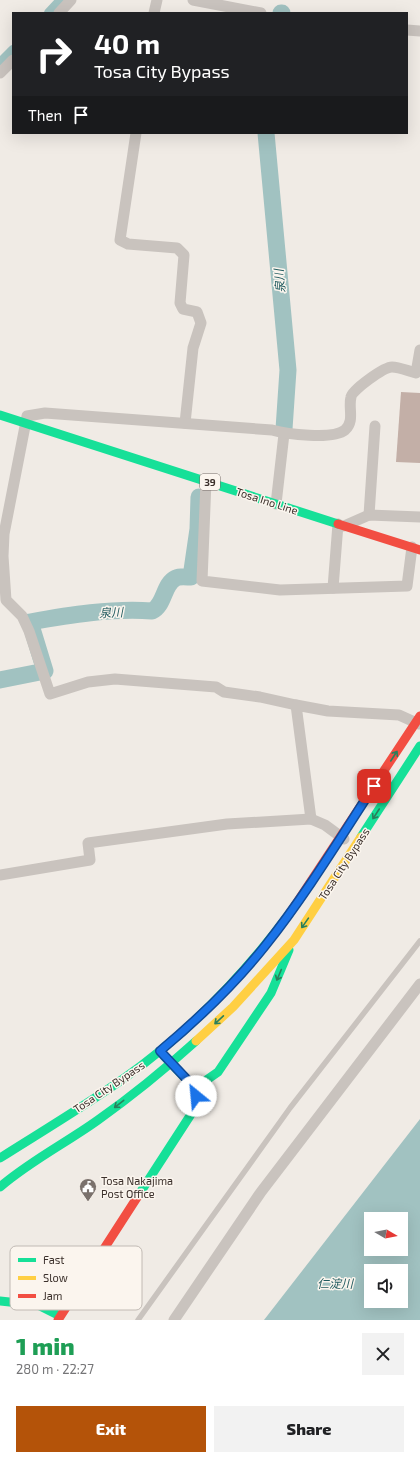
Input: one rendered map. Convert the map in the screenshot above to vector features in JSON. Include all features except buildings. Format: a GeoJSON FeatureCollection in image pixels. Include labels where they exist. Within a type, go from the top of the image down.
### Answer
{"type":"FeatureCollection","features":[{"type":"Feature","properties":{"kind":"main road","name":"Tosa Ino Line"},"geometry":{"type":"LineString","coordinates":[[0,415],[416,548]]}},
{"type":"Feature","properties":{"kind":"main road","name":"Tosa City Bypass"},"geometry":{"type":"LineString","coordinates":[[0,1158],[123,1079],[160,1051],[220,996],[264,948],[293,910],[419,720]]}},
{"type":"Feature","properties":{"kind":"main road","name":"Tosa City Bypass"},"geometry":{"type":"LineString","coordinates":[[0,1186],[22,1168],[98,1120],[171,1064],[233,1007],[294,940],[420,746]]}},
{"type":"Feature","properties":{"kind":"main road"},"geometry":{"type":"LineString","coordinates":[[195,1088],[206,1082],[218,1072],[271,993],[294,940]]}},
{"type":"Feature","properties":{"kind":"main road"},"geometry":{"type":"LineString","coordinates":[[245,994],[255,995],[260,1000],[260,1009]]}},
{"type":"Feature","properties":{"kind":"main road"},"geometry":{"type":"LineString","coordinates":[[106,1246],[197,1105],[195,1088],[160,1051]]}},
{"type":"Feature","properties":{"kind":"main road"},"geometry":{"type":"LineString","coordinates":[[11,1139],[59,1121]]}},
{"type":"Feature","properties":{"kind":"main road"},"geometry":{"type":"LineString","coordinates":[[0,1301],[10,1302]]}},
{"type":"Feature","properties":{"kind":"main road"},"geometry":{"type":"LineString","coordinates":[[46,1310],[59,1318]]}},
{"type":"Feature","properties":{"kind":"street"},"geometry":{"type":"LineString","coordinates":[[60,12],[71,0]]}},
{"type":"Feature","properties":{"kind":"street"},"geometry":{"type":"LineString","coordinates":[[154,12],[157,0]]}},
{"type":"Feature","properties":{"kind":"street"},"geometry":{"type":"LineString","coordinates":[[193,0],[256,12]]}},
{"type":"Feature","properties":{"kind":"street"},"geometry":{"type":"LineString","coordinates":[[408,30],[420,31]]}},
{"type":"Feature","properties":{"kind":"street"},"geometry":{"type":"LineString","coordinates":[[0,73],[12,61]]}},
{"type":"Feature","properties":{"kind":"street"},"geometry":{"type":"LineString","coordinates":[[136,134],[120,240],[128,244],[177,248],[184,255],[180,303],[183,309],[197,312],[201,323],[193,348],[185,423]]}},
{"type":"Feature","properties":{"kind":"street"},"geometry":{"type":"LineString","coordinates":[[419,720],[399,715],[328,711],[260,697],[224,692],[216,687],[115,679],[88,682],[50,694],[29,631],[22,616],[6,600],[3,556],[4,534],[27,416],[45,413],[272,430],[284,434],[333,434],[345,430],[350,421],[350,397],[354,391],[380,372],[390,367],[416,373],[420,350]]}},
{"type":"Feature","properties":{"kind":"street"},"geometry":{"type":"LineString","coordinates":[[369,515],[375,426]]}},
{"type":"Feature","properties":{"kind":"street"},"geometry":{"type":"LineString","coordinates":[[276,504],[284,434]]}},
{"type":"Feature","properties":{"kind":"street"},"geometry":{"type":"LineString","coordinates":[[206,481],[202,581],[280,590],[407,586],[416,548]]}},
{"type":"Feature","properties":{"kind":"street"},"geometry":{"type":"LineString","coordinates":[[333,588],[341,525],[369,515],[420,517]]}},
{"type":"Feature","properties":{"kind":"street"},"geometry":{"type":"LineString","coordinates":[[296,705],[311,819]]}},
{"type":"Feature","properties":{"kind":"street"},"geometry":{"type":"LineString","coordinates":[[0,875],[90,860],[88,843],[227,824],[311,819],[325,825],[355,847]]}},
{"type":"Feature","properties":{"kind":"street"},"geometry":{"type":"LineString","coordinates":[[174,1320],[261,1192],[420,984]]}},
{"type":"Feature","properties":{"kind":"lane"},"geometry":{"type":"LineString","coordinates":[[138,1320],[290,1108],[420,941]]}},
{"type":"Feature","properties":{"kind":"water","name":"仁淀川"},"geometry":{"type":"Polygon","coordinates":[[[420,1119],[420,1320],[264,1320],[420,1119]]]}},
{"type":"Feature","properties":{"kind":"waterway"},"geometry":{"type":"LineString","coordinates":[[50,12],[61,0]]}},
{"type":"Feature","properties":{"kind":"waterway"},"geometry":{"type":"LineString","coordinates":[[0,63],[12,51]]}},
{"type":"Feature","properties":{"kind":"waterway","name":"泉川"},"geometry":{"type":"LineString","coordinates":[[266,134],[288,370],[284,429]]}},
{"type":"Feature","properties":{"kind":"waterway","name":"泉川"},"geometry":{"type":"LineString","coordinates":[[0,680],[45,671],[30,622],[106,611],[152,611],[162,600],[166,589],[172,581],[179,577],[191,577],[198,529],[199,497]]}},
{"type":"Feature","properties":{"kind":"traffic: fast"},"geometry":{"type":"LineString","coordinates":[[0,415],[338,524]]}},
{"type":"Feature","properties":{"kind":"traffic: fast"},"geometry":{"type":"LineString","coordinates":[[361,837],[420,746]]}},
{"type":"Feature","properties":{"kind":"traffic: fast"},"geometry":{"type":"LineString","coordinates":[[0,1158],[108,1089],[147,1062],[213,1003],[253,959],[290,913]]}},
{"type":"Feature","properties":{"kind":"traffic: fast"},"geometry":{"type":"LineString","coordinates":[[195,1088],[218,1072],[271,993],[289,950]]}},
{"type":"Feature","properties":{"kind":"traffic: fast"},"geometry":{"type":"LineString","coordinates":[[0,1187],[36,1160],[111,1111],[196,1041]]}},
{"type":"Feature","properties":{"kind":"traffic: fast"},"geometry":{"type":"LineString","coordinates":[[138,1196],[197,1105],[195,1088],[164,1056]]}},
{"type":"Feature","properties":{"kind":"traffic: fast"},"geometry":{"type":"LineString","coordinates":[[0,1301],[10,1302]]}},
{"type":"Feature","properties":{"kind":"traffic: fast"},"geometry":{"type":"LineString","coordinates":[[48,1310],[60,1316]]}},
{"type":"Feature","properties":{"kind":"traffic: slow"},"geometry":{"type":"LineString","coordinates":[[196,1041],[233,1007],[294,940],[361,837]]}},
{"type":"Feature","properties":{"kind":"traffic: jam"},"geometry":{"type":"LineString","coordinates":[[338,524],[420,550]]}},
{"type":"Feature","properties":{"kind":"traffic: jam"},"geometry":{"type":"LineString","coordinates":[[290,913],[420,716]]}},
{"type":"Feature","properties":{"kind":"traffic: jam"},"geometry":{"type":"LineString","coordinates":[[106,1246],[138,1196]]}},
{"type":"Feature","properties":{"kind":"traffic: jam"},"geometry":{"type":"LineString","coordinates":[[58,1320],[64,1310]]}},
{"type":"Feature","properties":{"kind":"place","name":"Tosa Nakajima Post Office"},"geometry":{"type":"Point","coordinates":[88,1202]}},
{"type":"Feature","properties":{"kind":"route"},"geometry":{"type":"LineString","coordinates":[[196,1096],[195,1088],[160,1051],[220,996],[264,948],[293,910],[374,786]]}}]}
